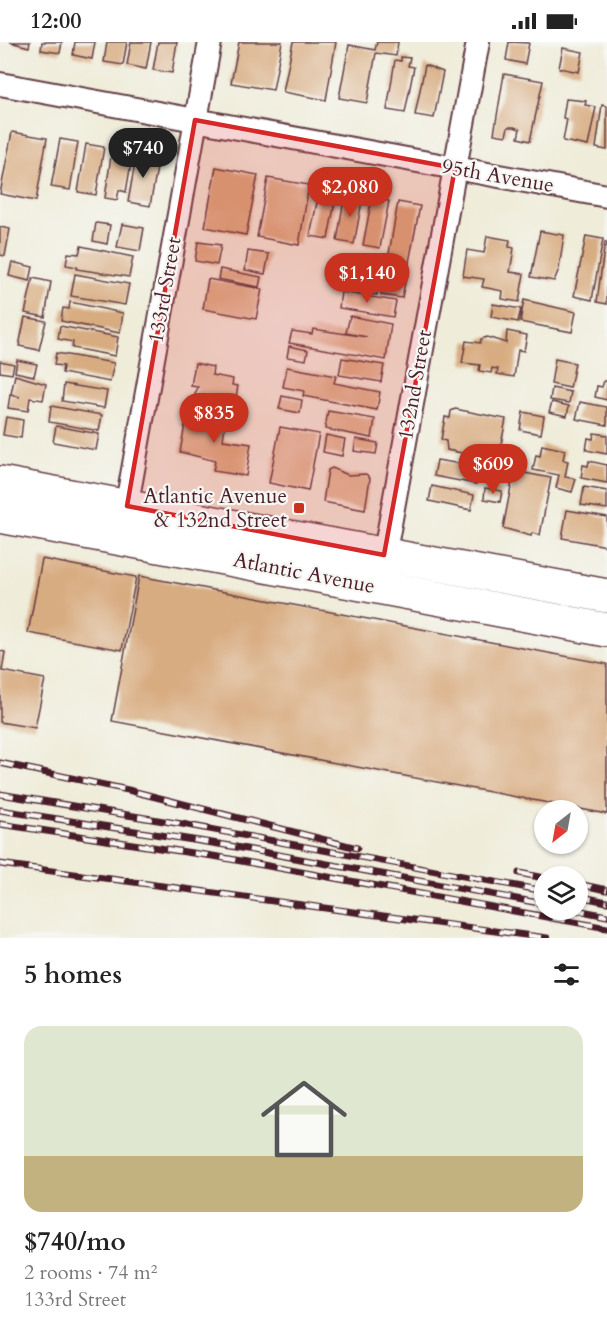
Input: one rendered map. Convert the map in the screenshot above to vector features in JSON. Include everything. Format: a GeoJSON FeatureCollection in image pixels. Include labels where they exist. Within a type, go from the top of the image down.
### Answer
{"type":"FeatureCollection","features":[{"type":"Feature","properties":{"kind":"main road","name":"Atlantic Avenue"},"geometry":{"type":"LineString","coordinates":[[0,483],[607,596]]}},
{"type":"Feature","properties":{"kind":"main road","name":"Atlantic Avenue"},"geometry":{"type":"LineString","coordinates":[[0,516],[607,630]]}},
{"type":"Feature","properties":{"kind":"street","name":"133rd Street"},"geometry":{"type":"LineString","coordinates":[[121,539],[210,42]]}},
{"type":"Feature","properties":{"kind":"street","name":"132nd Street"},"geometry":{"type":"LineString","coordinates":[[379,587],[478,42]]}},
{"type":"Feature","properties":{"kind":"street","name":"95th Avenue"},"geometry":{"type":"LineString","coordinates":[[0,84],[607,196]]}},
{"type":"Feature","properties":{"kind":"highlighted area"},"geometry":{"type":"Polygon","coordinates":[[[195,120],[455,168],[384,555],[127,506],[195,120]]]}},
{"type":"Feature","properties":{"kind":"building"},"geometry":{"type":"Polygon","coordinates":[[[10,42],[30,42],[29,47],[10,42]]]}},
{"type":"Feature","properties":{"kind":"building"},"geometry":{"type":"Polygon","coordinates":[[[42,42],[62,42],[60,53],[41,50],[42,42]]]}},
{"type":"Feature","properties":{"kind":"building"},"geometry":{"type":"Polygon","coordinates":[[[75,42],[95,42],[92,59],[73,55],[75,42]]]}},
{"type":"Feature","properties":{"kind":"building"},"geometry":{"type":"Polygon","coordinates":[[[107,42],[127,42],[123,65],[104,62],[107,42]]]}},
{"type":"Feature","properties":{"kind":"building"},"geometry":{"type":"Polygon","coordinates":[[[131,42],[151,42],[146,69],[127,65],[131,42]]]}},
{"type":"Feature","properties":{"kind":"building"},"geometry":{"type":"Polygon","coordinates":[[[158,42],[177,42],[172,73],[153,70],[158,42]]]}},
{"type":"Feature","properties":{"kind":"building"},"geometry":{"type":"Polygon","coordinates":[[[239,42],[282,42],[273,90],[231,83],[239,42]]]}},
{"type":"Feature","properties":{"kind":"building"},"geometry":{"type":"Polygon","coordinates":[[[293,42],[336,42],[326,100],[283,92],[293,42]]]}},
{"type":"Feature","properties":{"kind":"building"},"geometry":{"type":"Polygon","coordinates":[[[377,42],[398,42],[396,56],[376,53],[367,103],[339,98],[349,45],[375,50],[377,42]]]}},
{"type":"Feature","properties":{"kind":"building"},"geometry":{"type":"Polygon","coordinates":[[[509,42],[529,43],[525,64],[506,60],[509,42]]]}},
{"type":"Feature","properties":{"kind":"building"},"geometry":{"type":"Polygon","coordinates":[[[563,48],[583,52],[579,72],[559,68],[563,48]]]}},
{"type":"Feature","properties":{"kind":"building"},"geometry":{"type":"Polygon","coordinates":[[[401,57],[410,58],[408,66],[414,67],[405,113],[387,110],[395,60],[401,61],[401,57]]]}},
{"type":"Feature","properties":{"kind":"building"},"geometry":{"type":"Polygon","coordinates":[[[425,65],[443,72],[434,118],[415,115],[425,65]]]}},
{"type":"Feature","properties":{"kind":"building"},"geometry":{"type":"Polygon","coordinates":[[[504,74],[543,81],[530,141],[518,138],[520,129],[514,127],[508,127],[506,136],[494,134],[504,74]]]}},
{"type":"Feature","properties":{"kind":"building"},"geometry":{"type":"Polygon","coordinates":[[[566,99],[586,101],[585,105],[596,107],[588,146],[563,141],[567,119],[563,118],[566,99]]]}},
{"type":"Feature","properties":{"kind":"building"},"geometry":{"type":"Polygon","coordinates":[[[602,105],[607,106],[607,150],[596,148],[602,105]]]}},
{"type":"Feature","properties":{"kind":"building"},"geometry":{"type":"Polygon","coordinates":[[[12,132],[47,138],[36,201],[0,194],[12,132]]]}},
{"type":"Feature","properties":{"kind":"building"},"geometry":{"type":"Polygon","coordinates":[[[60,139],[78,142],[70,190],[51,187],[60,139]]]}},
{"type":"Feature","properties":{"kind":"building"},"geometry":{"type":"Polygon","coordinates":[[[86,144],[104,147],[96,195],[78,192],[86,144]]]}},
{"type":"Feature","properties":{"kind":"building"},"geometry":{"type":"Polygon","coordinates":[[[112,149],[133,152],[126,192],[119,190],[117,200],[105,198],[112,149]]]}},
{"type":"Feature","properties":{"kind":"building"},"geometry":{"type":"Polygon","coordinates":[[[137,152],[159,157],[150,206],[128,202],[137,152]]]}},
{"type":"Feature","properties":{"kind":"building"},"geometry":{"type":"Polygon","coordinates":[[[216,167],[258,175],[246,235],[205,227],[216,167]]]}},
{"type":"Feature","properties":{"kind":"building"},"geometry":{"type":"Polygon","coordinates":[[[268,178],[309,185],[299,245],[257,237],[268,178]]]}},
{"type":"Feature","properties":{"kind":"building"},"geometry":{"type":"Polygon","coordinates":[[[320,188],[337,191],[328,239],[310,236],[320,188]]]}},
{"type":"Feature","properties":{"kind":"building"},"geometry":{"type":"Polygon","coordinates":[[[345,193],[363,196],[354,244],[337,241],[345,193]]]}},
{"type":"Feature","properties":{"kind":"building"},"geometry":{"type":"Polygon","coordinates":[[[372,198],[389,201],[380,248],[363,245],[372,198]]]}},
{"type":"Feature","properties":{"kind":"building"},"geometry":{"type":"Polygon","coordinates":[[[398,202],[420,206],[402,298],[381,295],[384,266],[395,267],[387,265],[398,202]]]}},
{"type":"Feature","properties":{"kind":"building"},"geometry":{"type":"Polygon","coordinates":[[[96,223],[110,225],[107,244],[93,241],[96,223]]]}},
{"type":"Feature","properties":{"kind":"building"},"geometry":{"type":"Polygon","coordinates":[[[122,224],[144,228],[140,251],[117,247],[122,224]]]}},
{"type":"Feature","properties":{"kind":"building"},"geometry":{"type":"Polygon","coordinates":[[[0,227],[10,229],[5,256],[0,255],[0,227]]]}},
{"type":"Feature","properties":{"kind":"building"},"geometry":{"type":"Polygon","coordinates":[[[540,231],[564,235],[559,269],[554,281],[531,277],[540,231]]]}},
{"type":"Feature","properties":{"kind":"building"},"geometry":{"type":"Polygon","coordinates":[[[487,236],[510,240],[509,247],[514,248],[510,272],[524,274],[519,302],[502,299],[503,291],[482,287],[484,279],[463,276],[467,250],[484,253],[487,236]]]}},
{"type":"Feature","properties":{"kind":"building"},"geometry":{"type":"Polygon","coordinates":[[[586,236],[603,239],[592,300],[574,296],[586,236]]]}},
{"type":"Feature","properties":{"kind":"building"},"geometry":{"type":"Polygon","coordinates":[[[198,242],[221,245],[217,265],[195,261],[198,242]]]}},
{"type":"Feature","properties":{"kind":"building"},"geometry":{"type":"Polygon","coordinates":[[[605,242],[607,243],[607,304],[597,302],[605,242]]]}},
{"type":"Feature","properties":{"kind":"building"},"geometry":{"type":"Polygon","coordinates":[[[81,246],[133,257],[129,277],[76,269],[77,267],[66,265],[68,253],[79,254],[81,246]]]}},
{"type":"Feature","properties":{"kind":"building"},"geometry":{"type":"Polygon","coordinates":[[[248,251],[269,254],[265,274],[245,270],[248,251]]]}},
{"type":"Feature","properties":{"kind":"building"},"geometry":{"type":"Polygon","coordinates":[[[12,262],[33,267],[30,281],[9,276],[12,262]]]}},
{"type":"Feature","properties":{"kind":"building"},"geometry":{"type":"Polygon","coordinates":[[[220,269],[261,277],[259,287],[218,279],[220,269]]]}},
{"type":"Feature","properties":{"kind":"building"},"geometry":{"type":"Polygon","coordinates":[[[367,271],[381,274],[377,295],[363,293],[367,271]]]}},
{"type":"Feature","properties":{"kind":"building"},"geometry":{"type":"Polygon","coordinates":[[[75,274],[129,284],[125,305],[71,296],[75,274]]]}},
{"type":"Feature","properties":{"kind":"building"},"geometry":{"type":"Polygon","coordinates":[[[33,278],[51,282],[45,317],[25,313],[33,278]]]}},
{"type":"Feature","properties":{"kind":"building"},"geometry":{"type":"Polygon","coordinates":[[[208,279],[262,289],[256,319],[203,309],[208,279]]]}},
{"type":"Feature","properties":{"kind":"building"},"geometry":{"type":"Polygon","coordinates":[[[341,292],[396,301],[393,317],[339,308],[341,292]]]}},
{"type":"Feature","properties":{"kind":"building"},"geometry":{"type":"Polygon","coordinates":[[[524,300],[576,312],[572,332],[520,322],[524,300]]]}},
{"type":"Feature","properties":{"kind":"building"},"geometry":{"type":"Polygon","coordinates":[[[70,302],[123,313],[120,333],[61,321],[63,308],[69,309],[70,302]]]}},
{"type":"Feature","properties":{"kind":"building"},"geometry":{"type":"Polygon","coordinates":[[[493,304],[521,309],[518,322],[491,317],[493,304]]]}},
{"type":"Feature","properties":{"kind":"building"},"geometry":{"type":"Polygon","coordinates":[[[350,316],[391,324],[386,360],[289,343],[292,331],[312,334],[313,329],[367,337],[346,333],[350,316]]]}},
{"type":"Feature","properties":{"kind":"building"},"geometry":{"type":"Polygon","coordinates":[[[25,317],[46,321],[39,350],[19,346],[25,317]]]}},
{"type":"Feature","properties":{"kind":"building"},"geometry":{"type":"Polygon","coordinates":[[[60,326],[118,337],[115,356],[72,348],[73,342],[58,339],[60,326]]]}},
{"type":"Feature","properties":{"kind":"building"},"geometry":{"type":"Polygon","coordinates":[[[507,331],[527,335],[524,351],[518,350],[514,377],[497,374],[498,369],[492,368],[491,373],[479,371],[480,365],[462,363],[466,341],[480,343],[481,339],[487,337],[506,343],[507,331]]]}},
{"type":"Feature","properties":{"kind":"building"},"geometry":{"type":"Polygon","coordinates":[[[289,346],[308,350],[306,360],[287,357],[289,346]]]}},
{"type":"Feature","properties":{"kind":"building"},"geometry":{"type":"Polygon","coordinates":[[[56,353],[114,363],[110,382],[62,373],[63,366],[54,365],[56,353]]]}},
{"type":"Feature","properties":{"kind":"building"},"geometry":{"type":"Polygon","coordinates":[[[342,358],[384,365],[381,382],[339,375],[342,358]]]}},
{"type":"Feature","properties":{"kind":"building"},"geometry":{"type":"Polygon","coordinates":[[[555,359],[575,363],[570,388],[551,384],[555,359]]]}},
{"type":"Feature","properties":{"kind":"building"},"geometry":{"type":"Polygon","coordinates":[[[17,360],[37,364],[34,376],[15,372],[17,360]]]}},
{"type":"Feature","properties":{"kind":"building"},"geometry":{"type":"Polygon","coordinates":[[[0,361],[14,364],[12,374],[0,372],[0,361]]]}},
{"type":"Feature","properties":{"kind":"building"},"geometry":{"type":"Polygon","coordinates":[[[195,363],[213,367],[212,375],[233,379],[232,385],[238,386],[234,408],[196,402],[194,397],[198,387],[191,386],[195,363]]]}},
{"type":"Feature","properties":{"kind":"building"},"geometry":{"type":"Polygon","coordinates":[[[287,367],[336,376],[334,383],[380,392],[377,410],[303,396],[304,391],[283,387],[287,367]]]}},
{"type":"Feature","properties":{"kind":"building"},"geometry":{"type":"Polygon","coordinates":[[[15,375],[46,384],[43,400],[30,398],[28,411],[8,408],[10,395],[20,397],[11,394],[15,375]]]}},
{"type":"Feature","properties":{"kind":"building"},"geometry":{"type":"Polygon","coordinates":[[[604,381],[607,381],[607,400],[595,397],[597,386],[602,387],[604,381]]]}},
{"type":"Feature","properties":{"kind":"building"},"geometry":{"type":"Polygon","coordinates":[[[64,384],[107,391],[104,408],[62,401],[64,384]]]}},
{"type":"Feature","properties":{"kind":"building"},"geometry":{"type":"Polygon","coordinates":[[[552,388],[571,392],[569,403],[550,400],[552,388]]]}},
{"type":"Feature","properties":{"kind":"building"},"geometry":{"type":"Polygon","coordinates":[[[282,396],[302,400],[300,413],[279,409],[282,396]]]}},
{"type":"Feature","properties":{"kind":"building"},"geometry":{"type":"Polygon","coordinates":[[[552,402],[569,406],[567,416],[549,412],[552,402]]]}},
{"type":"Feature","properties":{"kind":"building"},"geometry":{"type":"Polygon","coordinates":[[[580,402],[607,407],[607,425],[576,419],[580,402]]]}},
{"type":"Feature","properties":{"kind":"building"},"geometry":{"type":"Polygon","coordinates":[[[51,406],[102,415],[99,431],[49,422],[51,406]]]}},
{"type":"Feature","properties":{"kind":"building"},"geometry":{"type":"Polygon","coordinates":[[[455,409],[506,419],[498,460],[447,450],[446,441],[441,440],[445,417],[450,418],[451,411],[455,409]]]}},
{"type":"Feature","properties":{"kind":"building"},"geometry":{"type":"Polygon","coordinates":[[[328,411],[375,419],[372,438],[325,429],[328,411]]]}},
{"type":"Feature","properties":{"kind":"building"},"geometry":{"type":"Polygon","coordinates":[[[523,412],[544,416],[541,434],[520,430],[523,412]]]}},
{"type":"Feature","properties":{"kind":"building"},"geometry":{"type":"Polygon","coordinates":[[[187,413],[223,416],[221,424],[225,426],[223,440],[251,444],[246,476],[213,471],[215,461],[180,452],[187,413]]]}},
{"type":"Feature","properties":{"kind":"building"},"geometry":{"type":"Polygon","coordinates":[[[6,417],[23,420],[21,438],[3,435],[6,417]]]}},
{"type":"Feature","properties":{"kind":"building"},"geometry":{"type":"Polygon","coordinates":[[[56,426],[99,434],[96,450],[53,442],[56,426]]]}},
{"type":"Feature","properties":{"kind":"building"},"geometry":{"type":"Polygon","coordinates":[[[280,427],[319,434],[308,491],[269,483],[280,427]]]}},
{"type":"Feature","properties":{"kind":"building"},"geometry":{"type":"Polygon","coordinates":[[[594,433],[607,435],[607,454],[586,450],[588,438],[593,439],[594,433]]]}},
{"type":"Feature","properties":{"kind":"building"},"geometry":{"type":"Polygon","coordinates":[[[326,435],[345,439],[342,456],[323,452],[326,435]]]}},
{"type":"Feature","properties":{"kind":"building"},"geometry":{"type":"Polygon","coordinates":[[[356,439],[378,443],[376,454],[354,451],[356,439]]]}},
{"type":"Feature","properties":{"kind":"building"},"geometry":{"type":"Polygon","coordinates":[[[542,445],[565,450],[563,460],[568,461],[565,477],[576,479],[572,492],[556,488],[559,475],[533,470],[536,455],[540,456],[542,445]]]}},
{"type":"Feature","properties":{"kind":"building"},"geometry":{"type":"Polygon","coordinates":[[[437,460],[479,467],[476,484],[434,476],[437,460]]]}},
{"type":"Feature","properties":{"kind":"building"},"geometry":{"type":"Polygon","coordinates":[[[589,461],[607,465],[607,483],[581,478],[583,465],[588,466],[589,461]]]}},
{"type":"Feature","properties":{"kind":"building"},"geometry":{"type":"Polygon","coordinates":[[[490,463],[507,467],[505,479],[488,476],[490,463]]]}},
{"type":"Feature","properties":{"kind":"building"},"geometry":{"type":"Polygon","coordinates":[[[332,468],[348,475],[366,474],[370,478],[365,510],[323,502],[328,470],[332,468]]]}},
{"type":"Feature","properties":{"kind":"building"},"geometry":{"type":"Polygon","coordinates":[[[514,471],[551,478],[540,535],[532,533],[531,536],[503,528],[514,471]]]}},
{"type":"Feature","properties":{"kind":"building"},"geometry":{"type":"Polygon","coordinates":[[[432,486],[474,495],[471,510],[429,501],[432,486]]]}},
{"type":"Feature","properties":{"kind":"building"},"geometry":{"type":"Polygon","coordinates":[[[584,487],[607,491],[607,509],[581,505],[584,487]]]}},
{"type":"Feature","properties":{"kind":"building"},"geometry":{"type":"Polygon","coordinates":[[[485,488],[502,491],[500,502],[484,499],[485,488]]]}},
{"type":"Feature","properties":{"kind":"building"},"geometry":{"type":"Polygon","coordinates":[[[567,510],[607,517],[607,546],[562,538],[567,510]]]}},
{"type":"Feature","properties":{"kind":"building"},"geometry":{"type":"Polygon","coordinates":[[[42,559],[136,577],[122,650],[28,633],[42,559]]]}},
{"type":"Feature","properties":{"kind":"building"},"geometry":{"type":"Polygon","coordinates":[[[139,576],[607,664],[607,814],[588,810],[588,800],[534,800],[112,721],[139,576]]]}},
{"type":"Feature","properties":{"kind":"building"},"geometry":{"type":"Polygon","coordinates":[[[0,651],[5,652],[2,671],[45,679],[35,728],[0,722],[0,651]]]}},
{"type":"Feature","properties":{"kind":"railway"},"geometry":{"type":"LineString","coordinates":[[0,763],[128,790],[357,848]]}},
{"type":"Feature","properties":{"kind":"railway"},"geometry":{"type":"LineString","coordinates":[[0,794],[182,824],[534,889]]}},
{"type":"Feature","properties":{"kind":"railway"},"geometry":{"type":"LineString","coordinates":[[0,810],[225,845],[534,902]]}},
{"type":"Feature","properties":{"kind":"railway"},"geometry":{"type":"LineString","coordinates":[[0,824],[219,857],[607,928]]}},
{"type":"Feature","properties":{"kind":"railway"},"geometry":{"type":"LineString","coordinates":[[0,864],[547,938]]}},
{"type":"Feature","properties":{"kind":"railway"},"geometry":{"type":"LineString","coordinates":[[519,873],[534,876]]}},
{"type":"Feature","properties":{"kind":"railway"},"geometry":{"type":"LineString","coordinates":[[588,886],[607,890]]}},
{"type":"Feature","properties":{"kind":"railway"},"geometry":{"type":"LineString","coordinates":[[588,898],[607,902]]}},
{"type":"Feature","properties":{"kind":"railway"},"geometry":{"type":"LineString","coordinates":[[588,912],[607,916]]}},
{"type":"Feature","properties":{"kind":"place","name":"Atlantic Avenue & 132nd Street"},"geometry":{"type":"Point","coordinates":[299,508]}}]}
